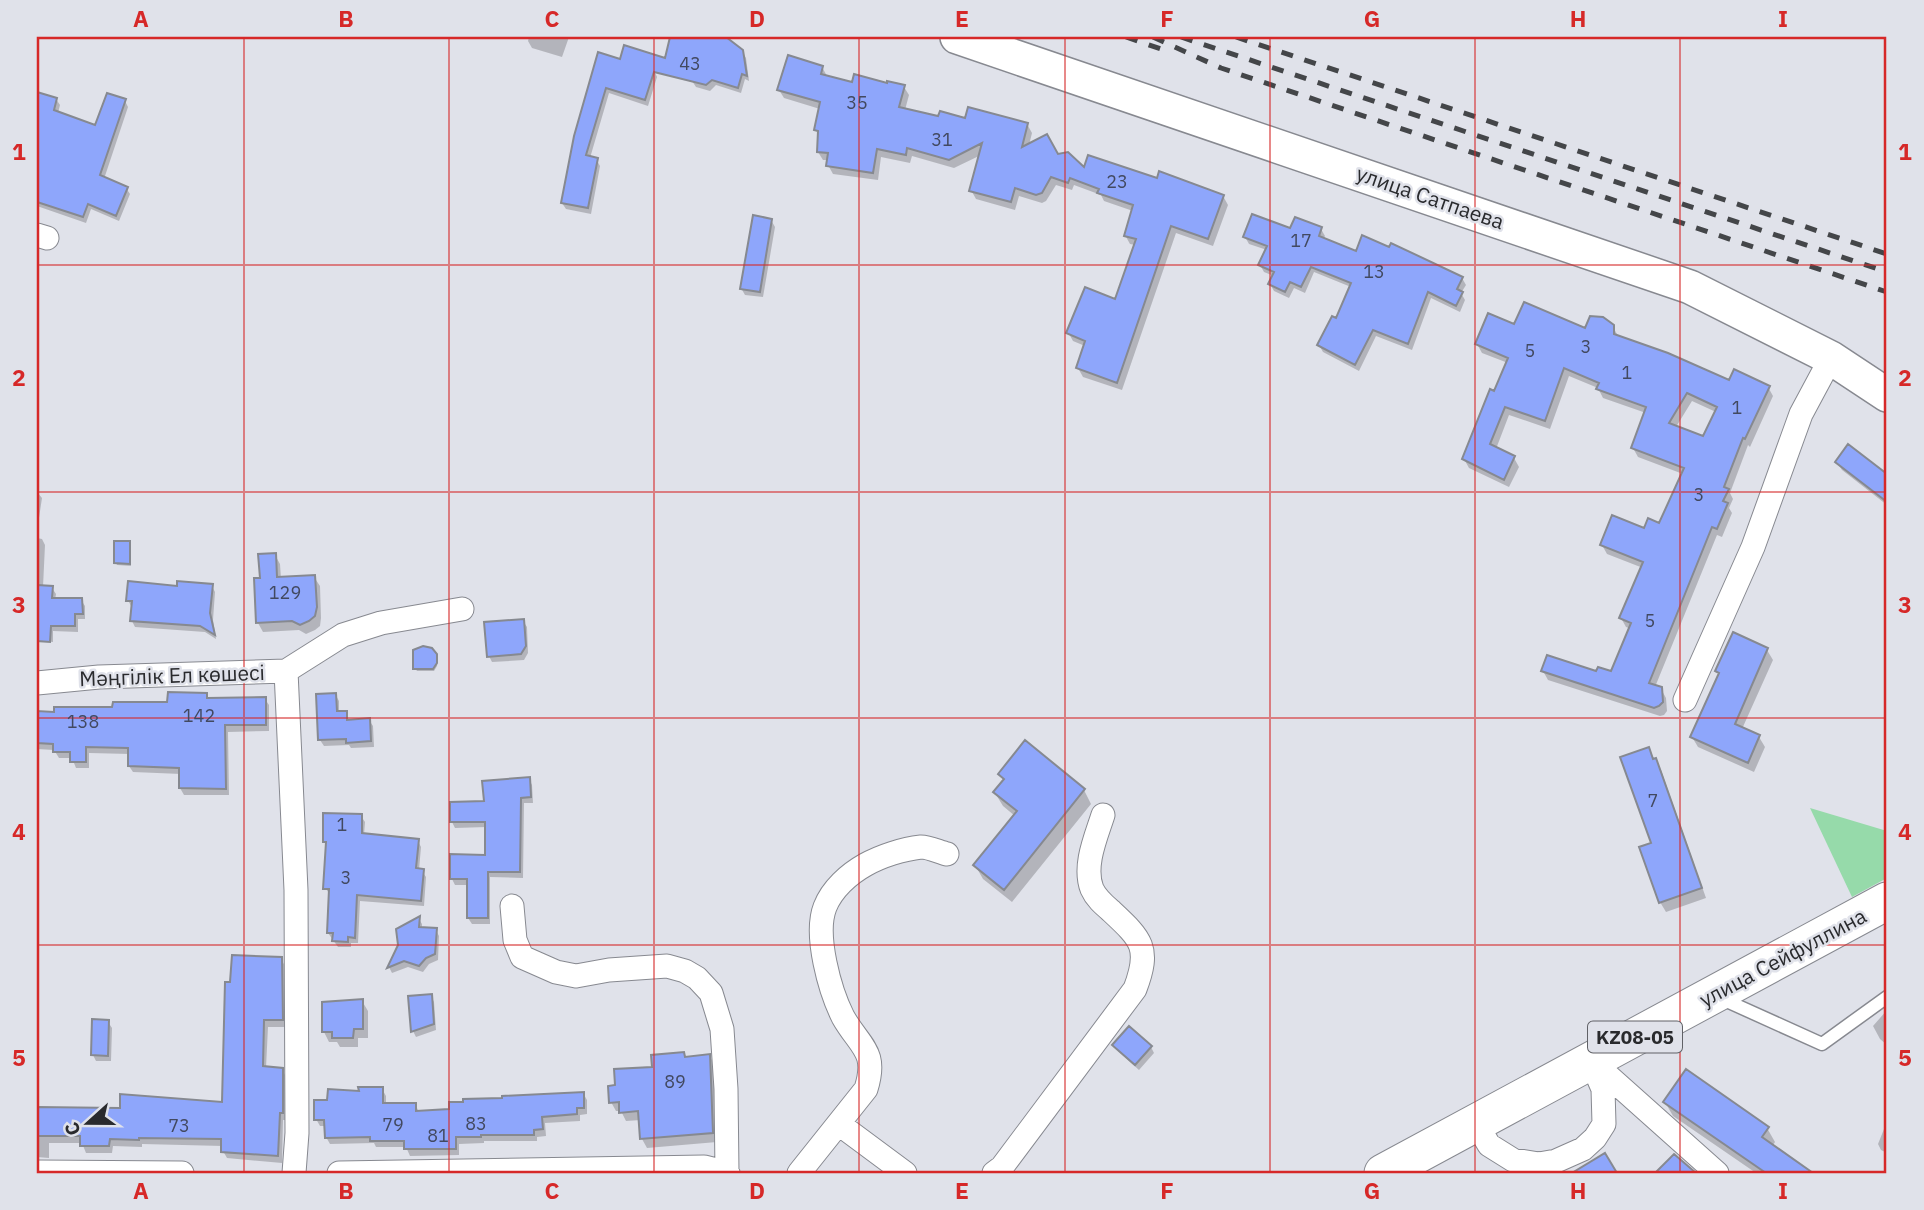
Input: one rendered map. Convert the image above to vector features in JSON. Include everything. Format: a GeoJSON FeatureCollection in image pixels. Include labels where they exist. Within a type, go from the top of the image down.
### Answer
{"type":"FeatureCollection","features":[{"type":"Feature","properties":{"kind":"main road","name":"улица Сейфуллина"},"geometry":{"type":"LineString","coordinates":[[1383,1173],[1887,901]]}},
{"type":"Feature","properties":{"kind":"street","name":"улица Сатпаева"},"geometry":{"type":"LineString","coordinates":[[957,37],[1690,287],[1831,358],[1887,395]]}},
{"type":"Feature","properties":{"kind":"street"},"geometry":{"type":"LineString","coordinates":[[1685,700],[1753,547],[1801,414],[1831,358]]}},
{"type":"Feature","properties":{"kind":"street","name":"Мәңгілік Ел көшесі"},"geometry":{"type":"LineString","coordinates":[[37,683],[99,677],[286,671],[343,635],[382,623],[463,609]]}},
{"type":"Feature","properties":{"kind":"street"},"geometry":{"type":"LineString","coordinates":[[286,671],[296,890],[295,1173]]}},
{"type":"Feature","properties":{"kind":"street"},"geometry":{"type":"LineString","coordinates":[[994,1173],[1002,1167],[1135,989],[1142,972],[1144,958],[1138,938],[1100,902],[1092,889],[1090,856],[1103,815]]}},
{"type":"Feature","properties":{"kind":"street"},"geometry":{"type":"LineString","coordinates":[[799,1173],[866,1090],[871,1074],[870,1060],[864,1046],[843,1017],[832,987],[823,950],[822,925],[825,907],[839,885],[854,871],[877,858],[924,847],[947,854]]}},
{"type":"Feature","properties":{"kind":"street"},"geometry":{"type":"LineString","coordinates":[[339,1173],[704,1167],[727,1173],[722,1029],[711,993],[697,978],[667,966],[576,976],[556,972],[535,963],[522,957],[515,940],[512,906]]}},
{"type":"Feature","properties":{"kind":"street"},"geometry":{"type":"LineString","coordinates":[[1476,1123],[1489,1145],[1513,1160],[1539,1164],[1556,1161],[1583,1149],[1595,1138],[1604,1124],[1603,1089],[1591,1061]]}},
{"type":"Feature","properties":{"kind":"street"},"geometry":{"type":"LineString","coordinates":[[1591,1061],[1717,1173]]}},
{"type":"Feature","properties":{"kind":"street"},"geometry":{"type":"LineString","coordinates":[[839,1124],[905,1173]]}},
{"type":"Feature","properties":{"kind":"street"},"geometry":{"type":"LineString","coordinates":[[37,1172],[182,1173]]}},
{"type":"Feature","properties":{"kind":"lane"},"geometry":{"type":"LineString","coordinates":[[1713,995],[1822,1044],[1887,997]]}},
{"type":"Feature","properties":{"kind":"green space"},"geometry":{"type":"Polygon","coordinates":[[[1810,808],[1887,831],[1887,878],[1852,897],[1810,808]]]}},
{"type":"Feature","properties":{"kind":"building"},"geometry":{"type":"Polygon","coordinates":[[[670,37],[726,37],[743,50],[747,76],[742,74],[738,88],[712,80],[706,85],[654,72],[645,100],[606,88],[586,155],[598,158],[588,208],[561,203],[574,136],[598,52],[620,59],[624,45],[665,58],[670,37]]]}},
{"type":"Feature","properties":{"kind":"building"},"geometry":{"type":"Polygon","coordinates":[[[788,55],[823,66],[821,74],[852,82],[854,74],[905,85],[899,107],[938,116],[940,111],[965,118],[968,107],[1028,123],[1022,147],[1047,134],[1058,154],[1068,152],[1084,167],[1088,155],[1157,178],[1159,171],[1224,195],[1208,239],[1171,226],[1117,383],[1076,368],[1085,341],[1066,333],[1085,287],[1115,299],[1136,239],[1124,236],[1133,205],[1097,193],[1099,189],[1070,178],[1068,183],[1051,177],[1042,193],[1036,195],[1015,188],[1011,202],[969,191],[982,143],[949,160],[907,148],[906,155],[877,149],[873,173],[826,166],[828,153],[817,152],[818,131],[814,130],[820,102],[777,90],[788,55]]]}},
{"type":"Feature","properties":{"kind":"building"},"geometry":{"type":"Polygon","coordinates":[[[37,92],[57,98],[54,110],[95,125],[107,93],[126,99],[100,175],[128,187],[116,216],[88,204],[83,217],[37,202],[37,92]]]}},
{"type":"Feature","properties":{"kind":"building"},"geometry":{"type":"Polygon","coordinates":[[[1252,214],[1290,228],[1295,217],[1322,227],[1319,236],[1356,251],[1362,235],[1389,247],[1391,243],[1463,277],[1457,289],[1463,292],[1456,306],[1428,292],[1408,344],[1373,330],[1355,365],[1317,345],[1332,316],[1336,318],[1351,283],[1311,267],[1301,287],[1290,282],[1285,292],[1268,284],[1274,272],[1258,265],[1267,246],[1243,237],[1252,214]]]}},
{"type":"Feature","properties":{"kind":"building"},"geometry":{"type":"Polygon","coordinates":[[[753,215],[772,219],[760,292],[740,289],[753,215]]]}},
{"type":"Feature","properties":{"kind":"building"},"geometry":{"type":"Polygon","coordinates":[[[1524,302],[1585,328],[1590,316],[1603,317],[1614,325],[1614,334],[1668,353],[1729,380],[1734,369],[1770,386],[1745,439],[1743,438],[1724,487],[1729,489],[1723,501],[1728,503],[1717,529],[1712,527],[1649,683],[1662,687],[1663,702],[1654,708],[1541,671],[1547,655],[1596,671],[1598,667],[1611,671],[1631,623],[1619,618],[1643,562],[1600,545],[1612,515],[1644,528],[1648,518],[1659,523],[1684,468],[1631,448],[1646,407],[1596,389],[1599,383],[1564,368],[1545,421],[1505,407],[1490,444],[1515,456],[1504,480],[1462,459],[1490,389],[1494,391],[1508,358],[1475,344],[1488,313],[1514,324],[1524,302]],[[1687,393],[1669,423],[1703,436],[1717,407],[1687,393]]]}},
{"type":"Feature","properties":{"kind":"building"},"geometry":{"type":"Polygon","coordinates":[[[1848,444],[1887,474],[1887,502],[1835,462],[1848,444]]]}},
{"type":"Feature","properties":{"kind":"building"},"geometry":{"type":"Polygon","coordinates":[[[114,541],[130,541],[130,564],[114,563],[114,541]]]}},
{"type":"Feature","properties":{"kind":"building"},"geometry":{"type":"Polygon","coordinates":[[[276,553],[277,577],[315,575],[315,616],[300,625],[292,621],[256,623],[254,578],[260,578],[258,554],[276,553]]]}},
{"type":"Feature","properties":{"kind":"building"},"geometry":{"type":"Polygon","coordinates":[[[128,581],[177,586],[177,581],[213,584],[210,613],[215,635],[200,626],[130,621],[132,601],[126,601],[128,581]]]}},
{"type":"Feature","properties":{"kind":"building"},"geometry":{"type":"Polygon","coordinates":[[[37,585],[53,586],[52,598],[82,598],[83,614],[75,614],[75,626],[51,626],[50,642],[37,641],[37,585]]]}},
{"type":"Feature","properties":{"kind":"building"},"geometry":{"type":"Polygon","coordinates":[[[524,619],[526,646],[521,654],[487,657],[484,622],[524,619]]]}},
{"type":"Feature","properties":{"kind":"building"},"geometry":{"type":"Polygon","coordinates":[[[1733,632],[1768,648],[1735,724],[1760,735],[1748,763],[1690,737],[1719,673],[1715,671],[1733,632]]]}},
{"type":"Feature","properties":{"kind":"building"},"geometry":{"type":"Polygon","coordinates":[[[423,646],[432,648],[437,654],[437,663],[433,669],[413,669],[413,650],[423,646]]]}},
{"type":"Feature","properties":{"kind":"building"},"geometry":{"type":"Polygon","coordinates":[[[168,692],[207,693],[207,698],[266,697],[266,725],[225,725],[226,789],[179,788],[179,768],[128,766],[128,748],[86,747],[86,762],[70,762],[70,752],[53,752],[53,744],[37,743],[37,711],[54,712],[54,707],[112,707],[113,702],[167,702],[168,692]]]}},
{"type":"Feature","properties":{"kind":"building"},"geometry":{"type":"Polygon","coordinates":[[[336,693],[337,711],[347,711],[347,720],[370,718],[371,741],[346,743],[346,739],[318,740],[316,694],[336,693]]]}},
{"type":"Feature","properties":{"kind":"building"},"geometry":{"type":"Polygon","coordinates":[[[1025,740],[1085,789],[1004,890],[973,865],[1017,811],[993,792],[1004,779],[998,774],[1025,740]]]}},
{"type":"Feature","properties":{"kind":"building"},"geometry":{"type":"Polygon","coordinates":[[[1649,747],[1653,759],[1656,758],[1702,888],[1659,903],[1639,847],[1651,843],[1620,757],[1649,747]]]}},
{"type":"Feature","properties":{"kind":"building"},"geometry":{"type":"Polygon","coordinates":[[[530,777],[531,797],[521,798],[520,872],[488,872],[488,918],[467,918],[467,879],[450,879],[450,854],[485,855],[485,822],[450,822],[450,802],[484,801],[482,781],[530,777]]]}},
{"type":"Feature","properties":{"kind":"building"},"geometry":{"type":"Polygon","coordinates":[[[323,813],[362,814],[362,833],[419,839],[416,868],[424,869],[421,901],[357,895],[355,938],[348,937],[348,942],[332,941],[333,933],[327,933],[329,889],[323,889],[326,842],[323,842],[323,813]]]}},
{"type":"Feature","properties":{"kind":"building"},"geometry":{"type":"Polygon","coordinates":[[[420,916],[419,927],[437,928],[435,954],[426,958],[419,966],[404,961],[387,968],[398,945],[396,929],[420,916]]]}},
{"type":"Feature","properties":{"kind":"building"},"geometry":{"type":"Polygon","coordinates":[[[232,955],[282,957],[283,1020],[264,1020],[263,1066],[283,1068],[283,1113],[280,1113],[278,1156],[221,1152],[221,1139],[110,1139],[109,1146],[80,1146],[80,1136],[37,1136],[37,1107],[120,1108],[120,1094],[222,1102],[225,982],[230,982],[232,955]]]}},
{"type":"Feature","properties":{"kind":"building"},"geometry":{"type":"Polygon","coordinates":[[[432,994],[434,1024],[411,1032],[408,996],[432,994]]]}},
{"type":"Feature","properties":{"kind":"building"},"geometry":{"type":"Polygon","coordinates":[[[363,999],[363,1029],[354,1029],[353,1038],[332,1038],[332,1032],[322,1032],[322,1002],[363,999]]]}},
{"type":"Feature","properties":{"kind":"building"},"geometry":{"type":"Polygon","coordinates":[[[92,1019],[109,1020],[108,1056],[91,1055],[92,1019]]]}},
{"type":"Feature","properties":{"kind":"building"},"geometry":{"type":"Polygon","coordinates":[[[1129,1026],[1152,1046],[1135,1065],[1112,1045],[1129,1026]]]}},
{"type":"Feature","properties":{"kind":"building"},"geometry":{"type":"Polygon","coordinates":[[[684,1052],[685,1057],[710,1054],[713,1133],[640,1139],[638,1111],[619,1113],[619,1102],[609,1103],[608,1086],[615,1085],[614,1069],[652,1067],[651,1055],[684,1052]]]}},
{"type":"Feature","properties":{"kind":"building"},"geometry":{"type":"Polygon","coordinates":[[[1686,1069],[1769,1127],[1762,1137],[1813,1173],[1766,1173],[1663,1102],[1686,1069]]]}},
{"type":"Feature","properties":{"kind":"building"},"geometry":{"type":"Polygon","coordinates":[[[358,1087],[383,1087],[383,1103],[416,1103],[416,1111],[449,1109],[449,1102],[463,1102],[463,1099],[584,1092],[584,1108],[577,1108],[577,1114],[542,1117],[543,1129],[534,1130],[534,1135],[456,1137],[456,1149],[404,1149],[404,1141],[370,1141],[370,1137],[325,1138],[324,1120],[314,1120],[314,1100],[327,1100],[328,1089],[359,1091],[358,1087]]]}},
{"type":"Feature","properties":{"kind":"building"},"geometry":{"type":"Polygon","coordinates":[[[1605,1153],[1617,1173],[1572,1173],[1605,1153]]]}},
{"type":"Feature","properties":{"kind":"building"},"geometry":{"type":"Polygon","coordinates":[[[1674,1154],[1696,1173],[1655,1173],[1674,1154]]]}},
{"type":"Feature","properties":{"kind":"railway"},"geometry":{"type":"LineString","coordinates":[[1126,37],[1164,50]]}},
{"type":"Feature","properties":{"kind":"railway"},"geometry":{"type":"LineString","coordinates":[[1153,37],[1221,68],[1887,292]]}},
{"type":"Feature","properties":{"kind":"railway"},"geometry":{"type":"LineString","coordinates":[[1181,37],[1887,272]]}},
{"type":"Feature","properties":{"kind":"railway"},"geometry":{"type":"LineString","coordinates":[[1236,37],[1887,254]]}}]}
